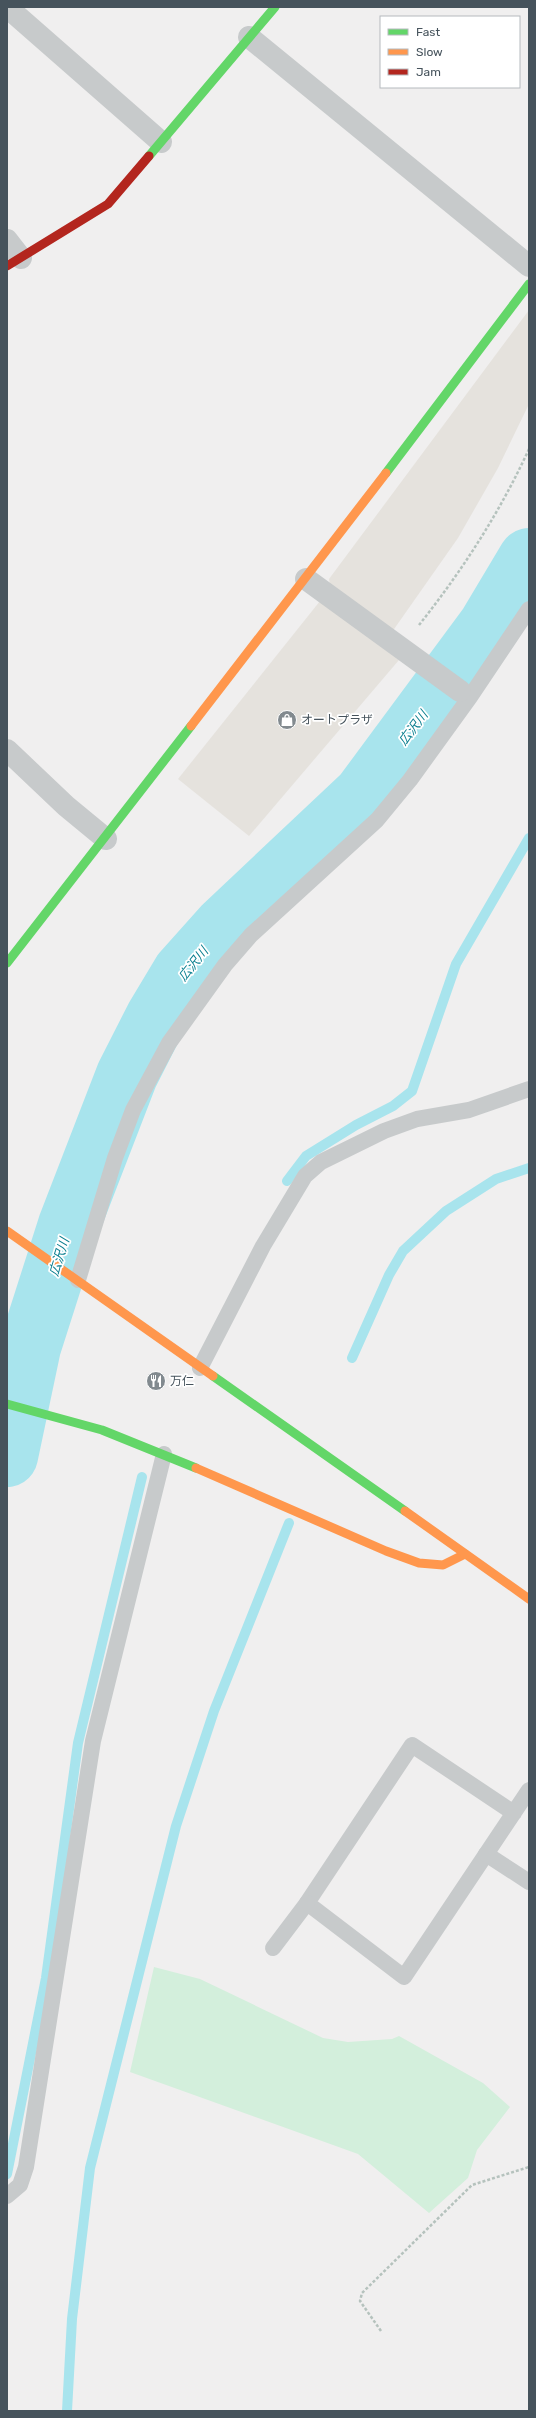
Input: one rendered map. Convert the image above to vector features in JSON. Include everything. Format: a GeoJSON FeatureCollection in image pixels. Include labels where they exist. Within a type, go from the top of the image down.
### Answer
{"type":"FeatureCollection","features":[{"type":"Feature","properties":{"kind":"street"},"geometry":{"type":"LineString","coordinates":[[7,7],[161,142]]}},
{"type":"Feature","properties":{"kind":"street"},"geometry":{"type":"LineString","coordinates":[[7,240],[14,262],[108,204],[275,7]]}},
{"type":"Feature","properties":{"kind":"street"},"geometry":{"type":"LineString","coordinates":[[249,37],[529,266]]}},
{"type":"Feature","properties":{"kind":"street"},"geometry":{"type":"LineString","coordinates":[[7,964],[106,839],[306,579],[529,284]]}},
{"type":"Feature","properties":{"kind":"street"},"geometry":{"type":"LineString","coordinates":[[306,579],[400,649],[465,694]]}},
{"type":"Feature","properties":{"kind":"street"},"geometry":{"type":"LineString","coordinates":[[7,750],[66,806],[106,839]]}},
{"type":"Feature","properties":{"kind":"street"},"geometry":{"type":"LineString","coordinates":[[7,1231],[529,1599]]}},
{"type":"Feature","properties":{"kind":"street"},"geometry":{"type":"LineString","coordinates":[[7,1404],[102,1430],[164,1454],[386,1551],[419,1563],[443,1565],[465,1554]]}},
{"type":"Feature","properties":{"kind":"lane"},"geometry":{"type":"LineString","coordinates":[[75,1278],[114,1158],[133,1110],[168,1043],[225,965],[251,935],[377,820],[410,780],[465,694],[529,609]]}},
{"type":"Feature","properties":{"kind":"lane"},"geometry":{"type":"LineString","coordinates":[[200,1368],[263,1246],[305,1176],[321,1162],[369,1137],[410,1121],[469,1110],[529,1089]]}},
{"type":"Feature","properties":{"kind":"lane"},"geometry":{"type":"LineString","coordinates":[[7,2196],[20,2185],[26,2167],[93,1742],[164,1454]]}},
{"type":"Feature","properties":{"kind":"lane"},"geometry":{"type":"LineString","coordinates":[[273,1948],[307,1903],[412,1745],[514,1813]]}},
{"type":"Feature","properties":{"kind":"lane"},"geometry":{"type":"LineString","coordinates":[[307,1903],[404,1977],[529,1790]]}},
{"type":"Feature","properties":{"kind":"lane"},"geometry":{"type":"LineString","coordinates":[[486,1854],[529,1882]]}},
{"type":"Feature","properties":{"kind":"path"},"geometry":{"type":"LineString","coordinates":[[400,649],[455,580],[517,476],[529,449]]}},
{"type":"Feature","properties":{"kind":"path"},"geometry":{"type":"LineString","coordinates":[[381,2331],[360,2301],[362,2293],[472,2185],[529,2167]]}},
{"type":"Feature","properties":{"kind":"shaded area"},"geometry":{"type":"Polygon","coordinates":[[[529,310],[529,404],[498,468],[458,538],[392,632],[330,585],[329,579],[529,310]]]}},
{"type":"Feature","properties":{"kind":"shaded area","name":"オートプラザ"},"geometry":{"type":"Polygon","coordinates":[[[320,601],[399,660],[249,836],[178,779],[320,601]]]}},
{"type":"Feature","properties":{"kind":"green space"},"geometry":{"type":"Polygon","coordinates":[[[154,1967],[200,1979],[323,2038],[348,2042],[392,2039],[399,2036],[483,2083],[510,2107],[477,2150],[468,2178],[429,2213],[358,2154],[130,2072],[154,1967]]]}},
{"type":"Feature","properties":{"kind":"waterway","name":"広沢川"},"geometry":{"type":"LineString","coordinates":[[7,1456],[30,1347],[69,1225],[127,1075],[156,1018],[183,973],[225,926],[364,795],[489,626],[529,559]]}},
{"type":"Feature","properties":{"kind":"waterway"},"geometry":{"type":"LineString","coordinates":[[287,1181],[306,1156],[356,1125],[393,1106],[412,1091],[456,964],[529,838]]}},
{"type":"Feature","properties":{"kind":"waterway"},"geometry":{"type":"LineString","coordinates":[[352,1358],[389,1275],[403,1251],[446,1211],[496,1179],[529,1168]]}},
{"type":"Feature","properties":{"kind":"waterway"},"geometry":{"type":"LineString","coordinates":[[7,2174],[46,1978],[78,1743],[142,1477]]}},
{"type":"Feature","properties":{"kind":"waterway"},"geometry":{"type":"LineString","coordinates":[[67,2411],[72,2319],[90,2168],[176,1826],[214,1711],[289,1523]]}},
{"type":"Feature","properties":{"kind":"traffic: fast"},"geometry":{"type":"LineString","coordinates":[[149,156],[275,7]]}},
{"type":"Feature","properties":{"kind":"traffic: fast"},"geometry":{"type":"LineString","coordinates":[[386,473],[529,284]]}},
{"type":"Feature","properties":{"kind":"traffic: fast"},"geometry":{"type":"LineString","coordinates":[[7,963],[191,726]]}},
{"type":"Feature","properties":{"kind":"traffic: fast"},"geometry":{"type":"LineString","coordinates":[[213,1376],[405,1511]]}},
{"type":"Feature","properties":{"kind":"traffic: fast"},"geometry":{"type":"LineString","coordinates":[[7,1404],[102,1430],[196,1468]]}},
{"type":"Feature","properties":{"kind":"traffic: slow"},"geometry":{"type":"LineString","coordinates":[[191,726],[386,473]]}},
{"type":"Feature","properties":{"kind":"traffic: slow"},"geometry":{"type":"LineString","coordinates":[[7,1231],[213,1376]]}},
{"type":"Feature","properties":{"kind":"traffic: slow"},"geometry":{"type":"LineString","coordinates":[[196,1468],[386,1551],[419,1563],[443,1565],[465,1554]]}},
{"type":"Feature","properties":{"kind":"traffic: slow"},"geometry":{"type":"LineString","coordinates":[[405,1511],[529,1599]]}},
{"type":"Feature","properties":{"kind":"traffic: jam"},"geometry":{"type":"LineString","coordinates":[[7,266],[108,204],[149,156]]}},
{"type":"Feature","properties":{"kind":"place","name":"オートプラザ"},"geometry":{"type":"Point","coordinates":[287,720]}},
{"type":"Feature","properties":{"kind":"place","name":"万仁"},"geometry":{"type":"Point","coordinates":[156,1381]}}]}
